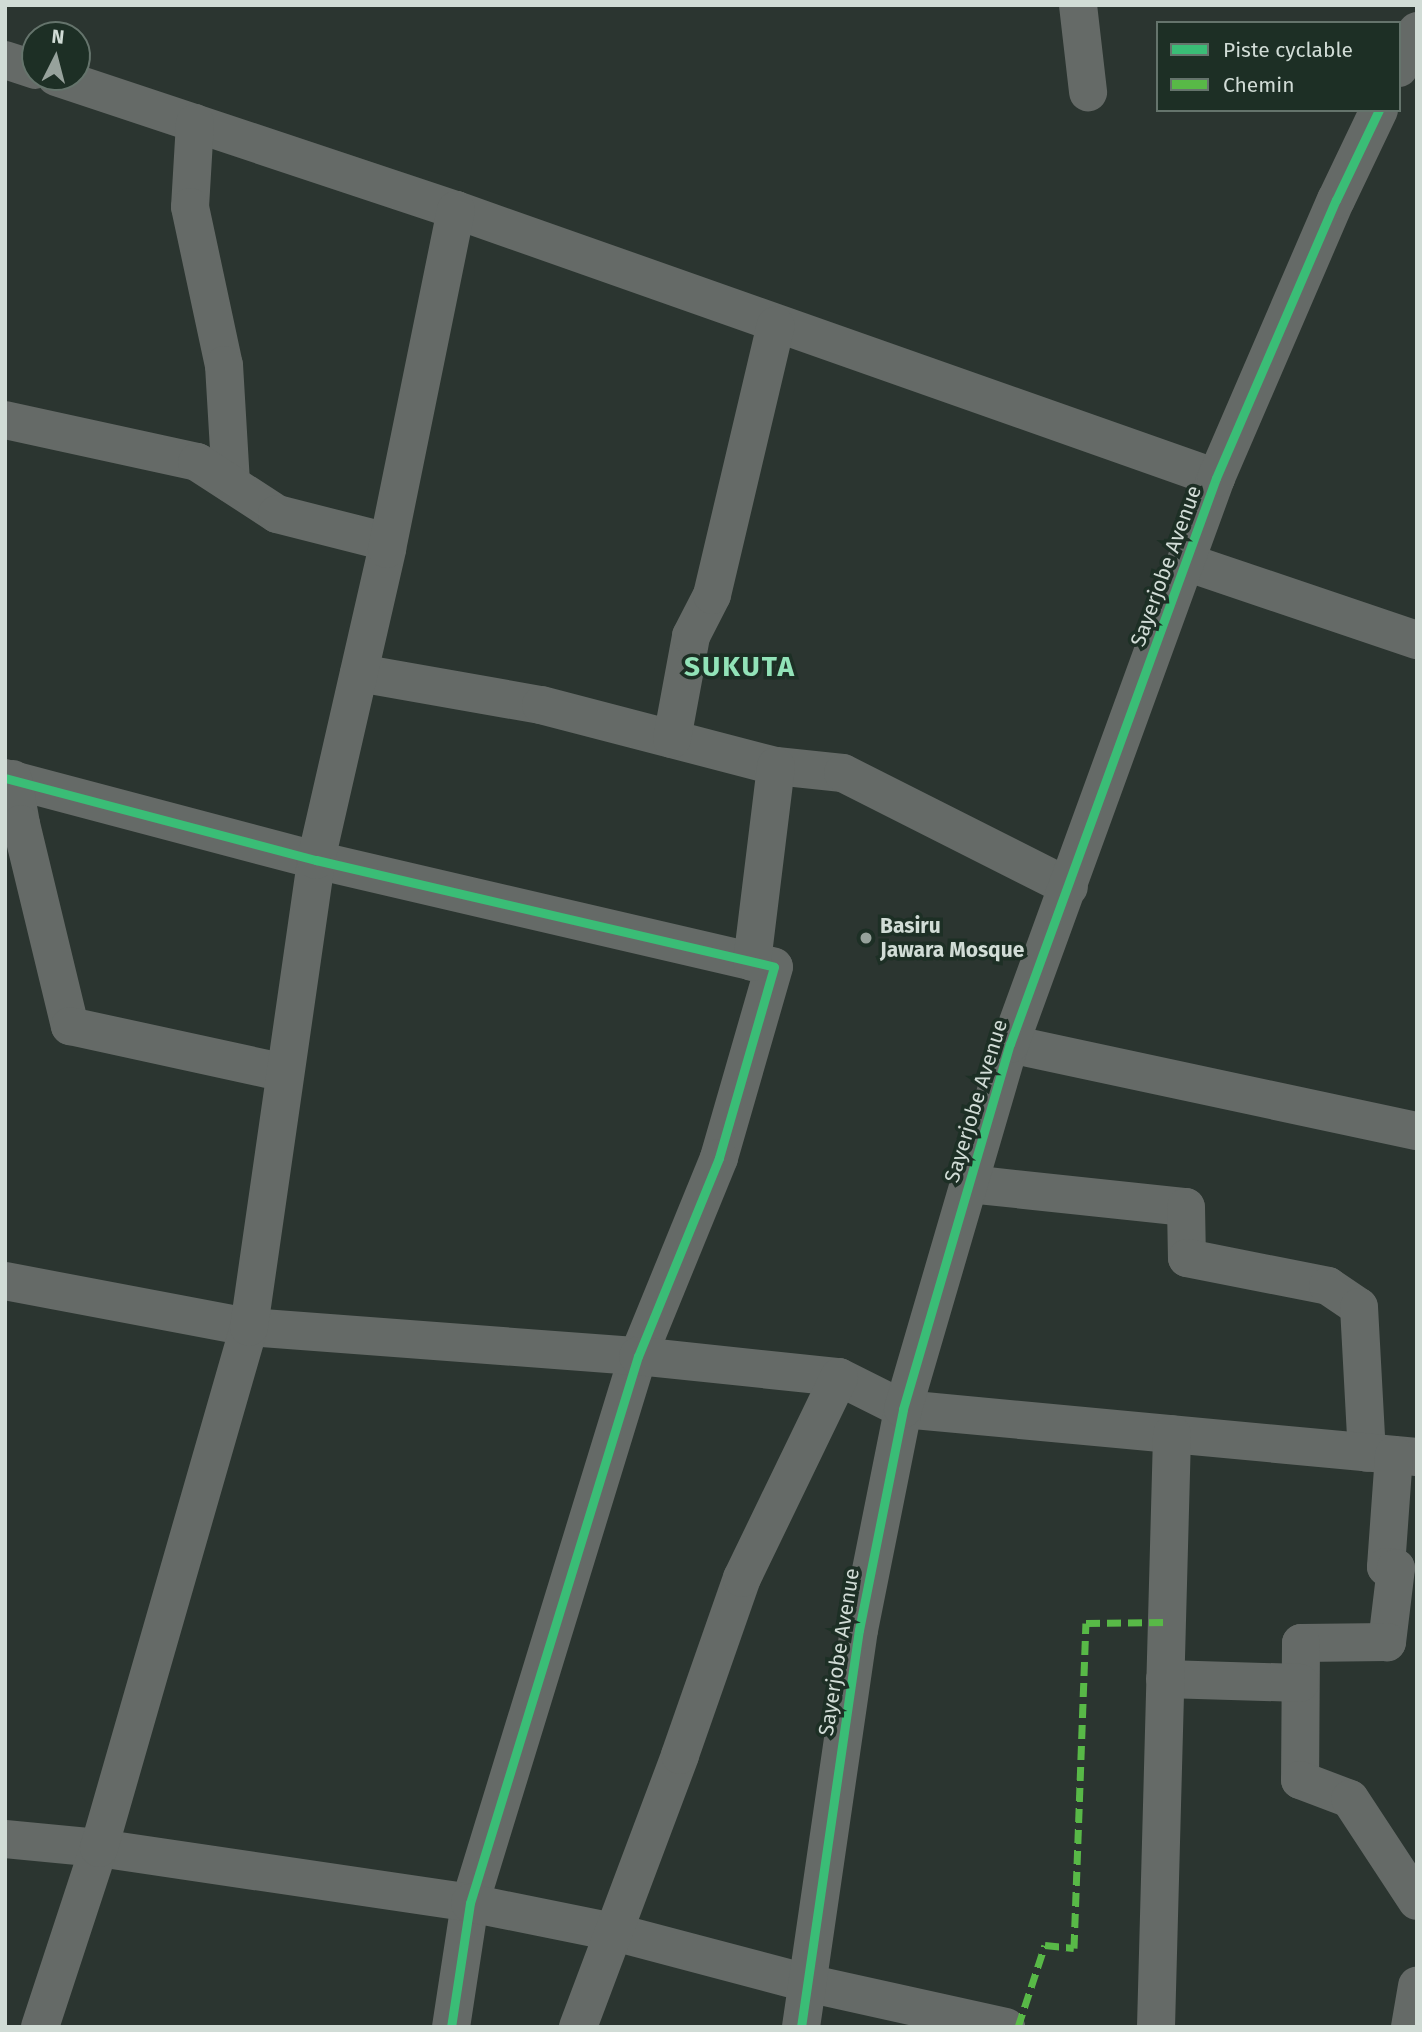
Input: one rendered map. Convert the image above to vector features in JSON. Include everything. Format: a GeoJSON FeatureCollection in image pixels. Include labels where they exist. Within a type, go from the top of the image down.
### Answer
{"type":"FeatureCollection","features":[{"type":"Feature","properties":{"kind":"street"},"geometry":{"type":"LineString","coordinates":[[1078,5],[1088,92]]}},
{"type":"Feature","properties":{"kind":"street"},"geometry":{"type":"LineString","coordinates":[[1401,64],[1417,31]]}},
{"type":"Feature","properties":{"kind":"street"},"geometry":{"type":"LineString","coordinates":[[91,89],[456,210],[1216,478]]}},
{"type":"Feature","properties":{"kind":"street","name":"Sayerjobe Avenue"},"geometry":{"type":"LineString","coordinates":[[801,2027],[859,1630],[903,1409],[1010,1044],[1216,478],[1336,200],[1378,112]]}},
{"type":"Feature","properties":{"kind":"street"},"geometry":{"type":"LineString","coordinates":[[195,123],[190,208],[224,365],[231,484]]}},
{"type":"Feature","properties":{"kind":"street"},"geometry":{"type":"LineString","coordinates":[[40,2027],[99,1848],[249,1327],[316,860],[388,542],[456,210]]}},
{"type":"Feature","properties":{"kind":"street"},"geometry":{"type":"LineString","coordinates":[[672,739],[691,636],[712,595],[776,325]]}},
{"type":"Feature","properties":{"kind":"street"},"geometry":{"type":"LineString","coordinates":[[5,420],[197,462],[277,514],[388,542]]}},
{"type":"Feature","properties":{"kind":"street"},"geometry":{"type":"LineString","coordinates":[[1186,562],[1417,639]]}},
{"type":"Feature","properties":{"kind":"street"},"geometry":{"type":"LineString","coordinates":[[359,673],[541,705],[776,766],[843,773],[1069,887]]}},
{"type":"Feature","properties":{"kind":"street"},"geometry":{"type":"LineString","coordinates":[[752,962],[776,766]]}},
{"type":"Feature","properties":{"kind":"street"},"geometry":{"type":"LineString","coordinates":[[285,1073],[70,1026],[9,779],[316,860],[774,967],[723,1146],[638,1356],[470,1903],[452,2027]]}},
{"type":"Feature","properties":{"kind":"street"},"geometry":{"type":"LineString","coordinates":[[1010,1044],[1417,1131]]}},
{"type":"Feature","properties":{"kind":"street"},"geometry":{"type":"LineString","coordinates":[[969,1184],[1186,1207],[1187,1258],[1328,1286],[1359,1307],[1393,1455],[1387,1567],[1396,1568],[1403,1627],[1387,1642],[1301,1643],[1300,1780],[1350,1799],[1417,1901]]}},
{"type":"Feature","properties":{"kind":"street"},"geometry":{"type":"LineString","coordinates":[[5,1281],[249,1327],[638,1356],[839,1377],[903,1409],[1393,1455]]}},
{"type":"Feature","properties":{"kind":"street"},"geometry":{"type":"LineString","coordinates":[[578,2027],[742,1578],[839,1377]]}},
{"type":"Feature","properties":{"kind":"street"},"geometry":{"type":"LineString","coordinates":[[1156,2027],[1172,1434]]}},
{"type":"Feature","properties":{"kind":"street"},"geometry":{"type":"LineString","coordinates":[[1165,1679],[1300,1684]]}},
{"type":"Feature","properties":{"kind":"street"},"geometry":{"type":"LineString","coordinates":[[5,1839],[99,1848],[470,1903],[614,1932],[807,1983],[1006,2027]]}},
{"type":"Feature","properties":{"kind":"street"},"geometry":{"type":"LineString","coordinates":[[1410,2027],[1417,1986]]}},
{"type":"Feature","properties":{"kind":"marked path"},"geometry":{"type":"LineString","coordinates":[[1018,2027],[1045,1945],[1074,1948],[1086,1623],[1167,1622]]}},
{"type":"Feature","properties":{"kind":"cycle path"},"geometry":{"type":"LineString","coordinates":[[801,2027],[859,1630],[903,1409],[1010,1044],[1216,478],[1336,200],[1378,112]]}},
{"type":"Feature","properties":{"kind":"cycle path"},"geometry":{"type":"LineString","coordinates":[[5,778],[316,860],[774,967],[719,1158],[638,1356],[470,1903],[451,2027]]}},
{"type":"Feature","properties":{"kind":"place","name":"Basiru Jawara Mosque"},"geometry":{"type":"Point","coordinates":[866,938]}},
{"type":"Feature","properties":{"kind":"district","name":"SUKUTA"},"geometry":{"type":"Point","coordinates":[740,667]}}]}
